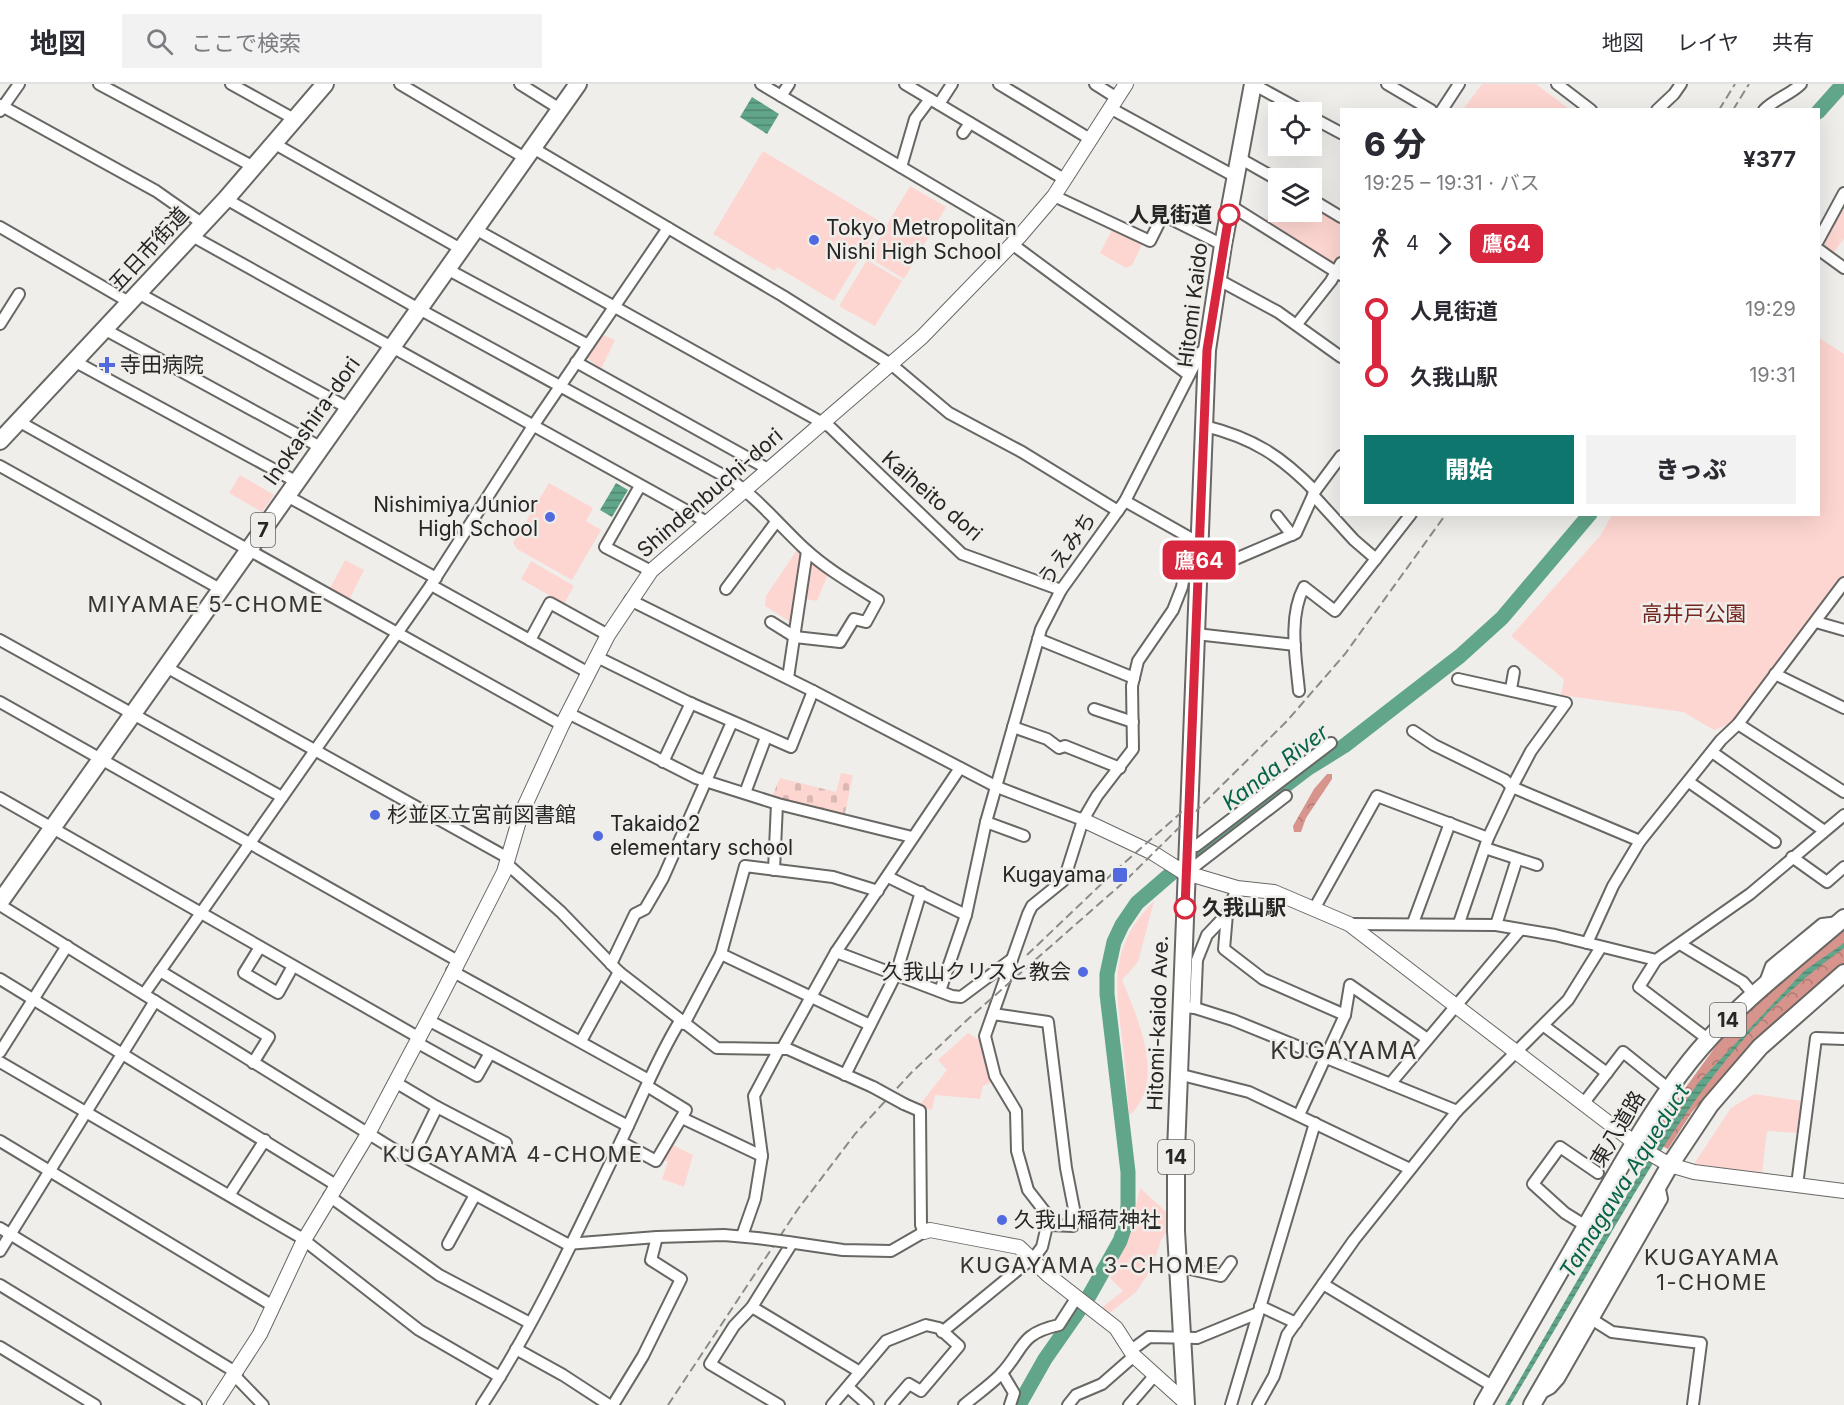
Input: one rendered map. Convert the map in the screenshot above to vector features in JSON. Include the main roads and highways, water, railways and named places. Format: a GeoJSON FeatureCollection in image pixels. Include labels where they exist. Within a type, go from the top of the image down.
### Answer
{"type":"FeatureCollection","features":[{"type":"Feature","properties":{"kind":"main road","name":"五日市街道"},"geometry":{"type":"LineString","coordinates":[[6,431],[198,230],[325,84]]}},
{"type":"Feature","properties":{"kind":"main road","name":"Inokashira-dori"},"geometry":{"type":"LineString","coordinates":[[0,903],[578,84]]}},
{"type":"Feature","properties":{"kind":"main road","name":"Hitomi Kaido"},"geometry":{"type":"LineString","coordinates":[[1198,542],[1207,350],[1217,279],[1253,84]]}},
{"type":"Feature","properties":{"kind":"main road","name":"Hitomi-kaido Ave."},"geometry":{"type":"LineString","coordinates":[[1185,1403],[1177,1266],[1178,1074],[1189,1008],[1180,864],[1196,634],[1198,542]]}},
{"type":"Feature","properties":{"kind":"main road","name":"東八道路"},"geometry":{"type":"LineString","coordinates":[[1483,1405],[1586,1226],[1669,1089],[1709,1040],[1759,990],[1842,920]]}},
{"type":"Feature","properties":{"kind":"main road","name":"14"},"geometry":{"type":"LineString","coordinates":[[1535,1400],[1670,1165],[1710,1105],[1748,1060],[1844,973]]}},
{"type":"Feature","properties":{"kind":"waterway","name":"Kanda River"},"geometry":{"type":"LineString","coordinates":[[1820,110],[1843,84]]}},
{"type":"Feature","properties":{"kind":"waterway","name":"Kanda River"},"geometry":{"type":"LineString","coordinates":[[1019,1405],[1045,1359],[1089,1296],[1120,1241],[1124,1229],[1128,1206],[1128,1172],[1107,994],[1107,974],[1114,942],[1122,925],[1137,903],[1181,865],[1307,769],[1344,746],[1460,656],[1502,618],[1588,516]]}},
{"type":"Feature","properties":{"kind":"railway"},"geometry":{"type":"LineString","coordinates":[[1720,108],[1735,84]]}},
{"type":"Feature","properties":{"kind":"railway"},"geometry":{"type":"LineString","coordinates":[[1734,108],[1749,84]]}},
{"type":"Feature","properties":{"kind":"railway"},"geometry":{"type":"LineString","coordinates":[[668,1405],[798,1209],[855,1134],[911,1073],[967,1020],[1125,881],[1287,721],[1345,654],[1445,516]]}},
{"type":"Feature","properties":{"kind":"railway"},"geometry":{"type":"LineString","coordinates":[[1027,955],[1115,871],[1192,803]]}},
{"type":"Feature","properties":{"kind":"place","name":"人見街道"},"geometry":{"type":"Point","coordinates":[1229,215]}},
{"type":"Feature","properties":{"kind":"place","name":"Tokyo Metropolitan Nishi High School"},"geometry":{"type":"Point","coordinates":[814,240]}},
{"type":"Feature","properties":{"kind":"place","name":"寺田病院"},"geometry":{"type":"Point","coordinates":[107,365]}},
{"type":"Feature","properties":{"kind":"place","name":"Nishimiya Junior High School"},"geometry":{"type":"Point","coordinates":[550,517]}},
{"type":"Feature","properties":{"kind":"place","name":"杉並区立宮前図書館"},"geometry":{"type":"Point","coordinates":[375,815]}},
{"type":"Feature","properties":{"kind":"place","name":"Takaido2 elementary school"},"geometry":{"type":"Point","coordinates":[598,836]}},
{"type":"Feature","properties":{"kind":"place","name":"Kugayama"},"geometry":{"type":"Point","coordinates":[1120,875]}},
{"type":"Feature","properties":{"kind":"place","name":"久我山駅"},"geometry":{"type":"Point","coordinates":[1185,908]}},
{"type":"Feature","properties":{"kind":"place","name":"久我山クリスと教会"},"geometry":{"type":"Point","coordinates":[1083,972]}},
{"type":"Feature","properties":{"kind":"place","name":"久我山稲荷神社"},"geometry":{"type":"Point","coordinates":[1002,1220]}},
{"type":"Feature","properties":{"kind":"district","name":"MIYAMAE 5-CHOME"},"geometry":{"type":"Point","coordinates":[206,604]}},
{"type":"Feature","properties":{"kind":"district","name":"KUGAYAMA"},"geometry":{"type":"Point","coordinates":[1344,1051]}},
{"type":"Feature","properties":{"kind":"district","name":"KUGAYAMA 4-CHOME"},"geometry":{"type":"Point","coordinates":[513,1154]}},
{"type":"Feature","properties":{"kind":"district","name":"KUGAYAMA 3-CHOME"},"geometry":{"type":"Point","coordinates":[1090,1265]}},
{"type":"Feature","properties":{"kind":"district","name":"KUGAYAMA 1-CHOME"},"geometry":{"type":"Point","coordinates":[1712,1270]}},
{"type":"Feature","properties":{"kind":"park label","name":"高井戸公園"},"geometry":{"type":"Point","coordinates":[1694,614]}},
{"type":"Feature","properties":{"kind":"water label","name":"Tamagawa Aqueduct"},"geometry":{"type":"Point","coordinates":[1624,1181]}}]}
